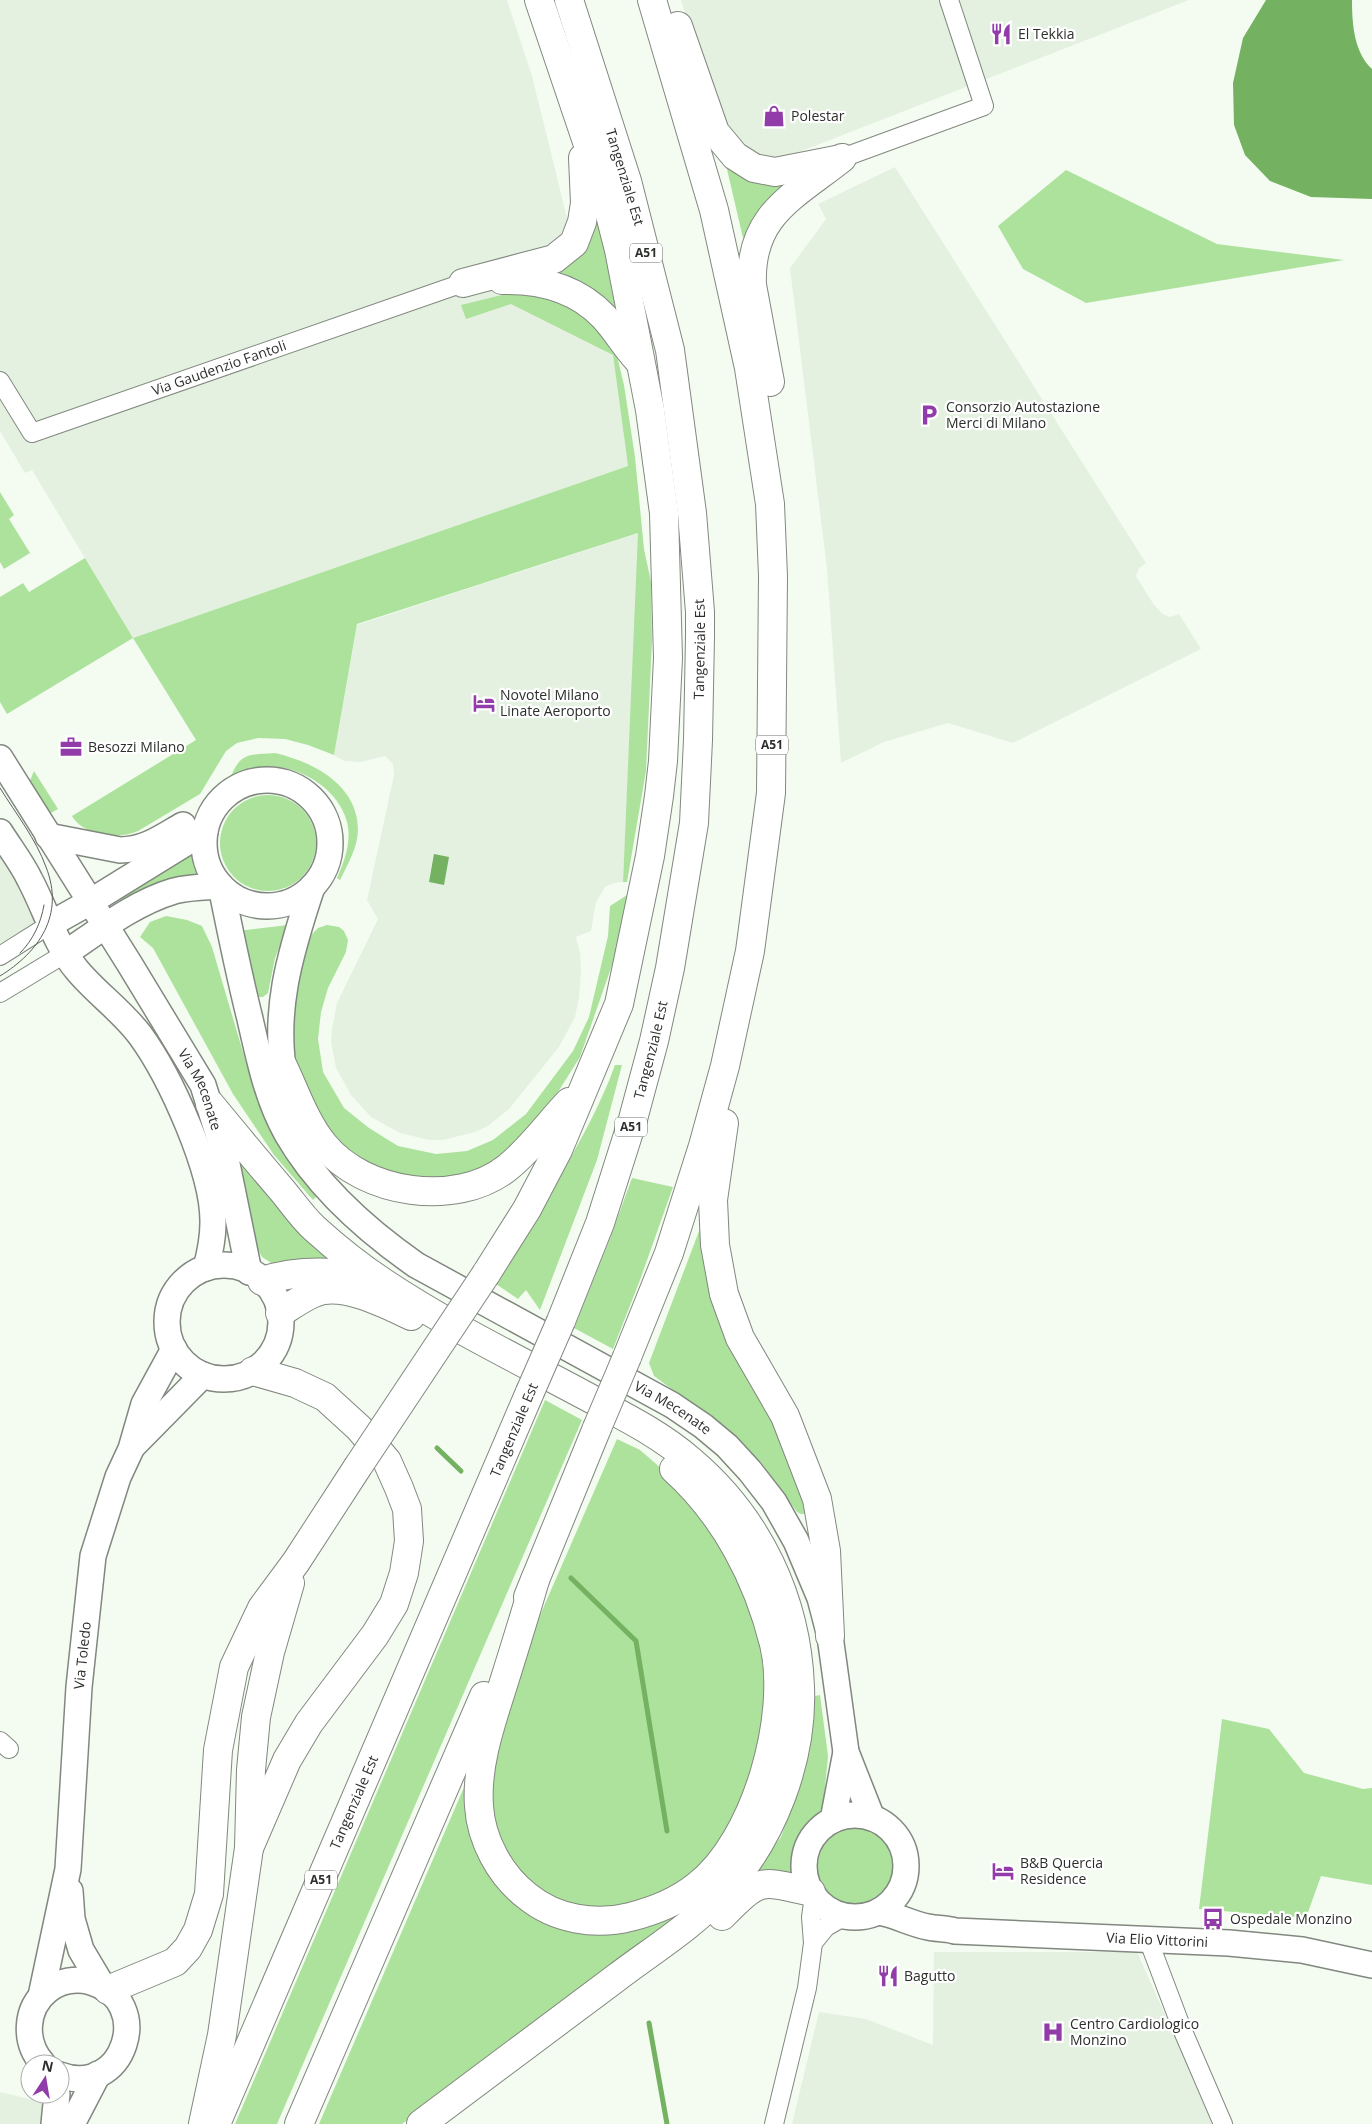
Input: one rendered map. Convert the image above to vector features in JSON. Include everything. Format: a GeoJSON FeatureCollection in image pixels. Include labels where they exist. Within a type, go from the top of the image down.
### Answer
{"type":"FeatureCollection","features":[{"type":"Feature","properties":{"kind":"highway"},"geometry":{"type":"LineString","coordinates":[[106,1989],[174,1962],[188,1948],[198,1930],[209,1894],[218,1750],[234,1667],[262,1608],[296,1562],[527,1209],[549,1167],[586,1085],[619,1004],[650,856],[663,761],[668,658],[664,513],[653,429],[619,250],[605,195],[539,0]]}},
{"type":"Feature","properties":{"kind":"highway","name":"Tangenziale Est"},"geometry":{"type":"LineString","coordinates":[[216,2124],[561,1321],[600,1223],[634,1119],[670,968],[694,823],[698,740],[700,620],[692,513],[670,350],[627,181],[569,0]]}},
{"type":"Feature","properties":{"kind":"highway","name":"A51"},"geometry":{"type":"LineString","coordinates":[[299,2124],[536,1580],[669,1253],[726,1066],[744,985],[771,793],[773,576],[770,504],[749,368],[714,210],[652,0]]}},
{"type":"Feature","properties":{"kind":"highway"},"geometry":{"type":"LineString","coordinates":[[670,0],[710,121],[715,132],[731,152],[748,165],[766,172],[783,171],[842,158]]}},
{"type":"Feature","properties":{"kind":"highway"},"geometry":{"type":"LineString","coordinates":[[463,283],[554,259],[574,243],[582,222],[585,203],[583,172],[584,133]]}},
{"type":"Feature","properties":{"kind":"highway"},"geometry":{"type":"LineString","coordinates":[[770,504],[779,464],[768,367],[752,285],[756,245],[764,226],[772,215],[842,158]]}},
{"type":"Feature","properties":{"kind":"highway"},"geometry":{"type":"LineString","coordinates":[[463,283],[495,280],[529,280],[566,290],[599,312],[641,362]]}},
{"type":"Feature","properties":{"kind":"highway"},"geometry":{"type":"LineString","coordinates":[[744,985],[714,1200],[716,1246],[724,1294],[740,1338],[785,1416],[817,1499],[826,1551],[830,1636]]}},
{"type":"Feature","properties":{"kind":"highway"},"geometry":{"type":"LineString","coordinates":[[282,1064],[315,1131],[339,1161],[393,1188],[419,1191],[449,1191],[472,1186],[506,1169],[586,1085]]}},
{"type":"Feature","properties":{"kind":"highway"},"geometry":{"type":"LineString","coordinates":[[210,1104],[312,1227],[383,1282],[502,1351],[646,1429],[690,1459],[723,1491],[756,1535],[776,1575],[791,1616],[799,1662],[801,1705],[792,1759],[776,1810],[752,1856],[726,1889],[692,1924],[626,1970],[420,2124]]}},
{"type":"Feature","properties":{"kind":"highway"},"geometry":{"type":"LineString","coordinates":[[256,1276],[330,1272],[354,1274],[383,1282]]}},
{"type":"Feature","properties":{"kind":"highway"},"geometry":{"type":"LineString","coordinates":[[280,1312],[315,1292],[332,1290],[375,1300],[442,1332],[630,1435],[657,1454],[710,1506],[743,1559],[762,1606],[775,1646],[778,1686],[776,1727],[767,1768],[752,1810],[718,1866],[699,1885],[674,1902],[646,1913],[621,1919],[590,1922],[562,1915],[536,1903],[515,1887],[500,1867],[487,1842],[479,1807],[481,1773],[489,1730],[536,1580]]}},
{"type":"Feature","properties":{"kind":"highway"},"geometry":{"type":"LineString","coordinates":[[249,1848],[287,1760],[309,1723],[375,1635],[394,1604],[404,1572],[409,1541],[407,1510],[399,1488],[387,1461],[359,1428],[325,1398],[295,1384],[253,1371]]}},
{"type":"Feature","properties":{"kind":"highway"},"geometry":{"type":"LineString","coordinates":[[203,2124],[222,2036],[249,1848],[256,1716],[270,1652],[296,1562]]}},
{"type":"Feature","properties":{"kind":"highway"},"geometry":{"type":"LineString","coordinates":[[532,2040],[557,2034],[611,2002],[712,1926],[743,1895],[754,1887],[765,1883],[776,1883],[812,1894]]}},
{"type":"Feature","properties":{"kind":"street"},"geometry":{"type":"LineString","coordinates":[[842,158],[984,106],[949,0]]}},
{"type":"Feature","properties":{"kind":"street","name":"Via Gaudenzio Fantoli"},"geometry":{"type":"LineString","coordinates":[[0,382],[32,433],[463,283]]}},
{"type":"Feature","properties":{"kind":"street","name":"Via Mecenate"},"geometry":{"type":"LineString","coordinates":[[0,758],[203,1085],[226,1160],[256,1276],[275,1298],[280,1312]]}},
{"type":"Feature","properties":{"kind":"street","name":"Via Mecenate"},"geometry":{"type":"LineString","coordinates":[[48,836],[120,850],[138,849],[215,807],[232,790],[262,780],[285,783],[306,793],[322,811],[328,826],[330,841],[325,868],[312,887],[295,944],[282,996],[280,1032],[282,1064],[298,1122],[333,1195]]}},
{"type":"Feature","properties":{"kind":"street","name":"Via Mecenate"},"geometry":{"type":"LineString","coordinates":[[215,807],[205,830],[204,843],[206,859],[212,873],[221,886],[240,900],[255,905],[270,906],[293,901],[312,887]]}},
{"type":"Feature","properties":{"kind":"street"},"geometry":{"type":"LineString","coordinates":[[0,956],[205,830]]}},
{"type":"Feature","properties":{"kind":"street","name":"Via Mecenate"},"geometry":{"type":"LineString","coordinates":[[0,832],[30,880],[49,925],[77,970],[140,1035],[167,1079],[194,1140],[211,1198],[213,1222],[211,1247],[206,1268]]}},
{"type":"Feature","properties":{"kind":"street"},"geometry":{"type":"LineString","coordinates":[[0,993],[66,953],[105,926],[157,897],[175,891],[221,886]]}},
{"type":"Feature","properties":{"kind":"street","name":"Via Mecenate"},"geometry":{"type":"LineString","coordinates":[[221,886],[234,954],[261,1068],[274,1106],[287,1133],[304,1160],[333,1195],[359,1221],[416,1265],[672,1405],[703,1426],[727,1446],[750,1470],[774,1502],[796,1541],[820,1598],[830,1636],[846,1752],[872,1818]]}},
{"type":"Feature","properties":{"kind":"street"},"geometry":{"type":"LineString","coordinates":[[256,1276],[235,1267],[221,1266],[206,1268],[186,1280],[172,1298],[168,1312],[167,1327],[174,1349],[186,1365],[203,1375],[228,1379],[253,1371],[267,1359],[274,1348],[280,1331],[280,1312]]}},
{"type":"Feature","properties":{"kind":"street"},"geometry":{"type":"LineString","coordinates":[[131,1449],[144,1404],[174,1349]]}},
{"type":"Feature","properties":{"kind":"street"},"geometry":{"type":"LineString","coordinates":[[131,1449],[203,1375]]}},
{"type":"Feature","properties":{"kind":"street","name":"Via Toledo"},"geometry":{"type":"LineString","coordinates":[[68,1868],[79,1687],[93,1556],[118,1476],[131,1449]]}},
{"type":"Feature","properties":{"kind":"street","name":"Via Mecenate"},"geometry":{"type":"LineString","coordinates":[[833,1820],[846,1752]]}},
{"type":"Feature","properties":{"kind":"street"},"geometry":{"type":"LineString","coordinates":[[774,2124],[807,1988],[813,1943],[811,1924],[812,1894],[804,1870],[807,1850],[817,1833],[833,1820],[859,1815],[872,1818],[889,1828],[902,1844],[906,1863],[904,1882],[894,1900],[879,1912],[860,1917],[845,1916],[826,1908],[812,1894]]}},
{"type":"Feature","properties":{"kind":"street"},"geometry":{"type":"LineString","coordinates":[[68,1868],[72,1919],[81,1950],[106,1989],[120,2003],[125,2013],[127,2035],[124,2046],[116,2060],[98,2074],[81,2078],[70,2076]]}},
{"type":"Feature","properties":{"kind":"street"},"geometry":{"type":"LineString","coordinates":[[42,1996],[68,1868]]}},
{"type":"Feature","properties":{"kind":"street"},"geometry":{"type":"LineString","coordinates":[[904,1882],[909,1894],[924,1913],[941,1927]]}},
{"type":"Feature","properties":{"kind":"street","name":"Via Elio Vittorini"},"geometry":{"type":"LineString","coordinates":[[879,1912],[896,1915],[929,1928],[941,1927],[970,1932],[1229,1943],[1302,1950],[1372,1964]]}},
{"type":"Feature","properties":{"kind":"street"},"geometry":{"type":"LineString","coordinates":[[813,1943],[826,1927],[845,1916]]}},
{"type":"Feature","properties":{"kind":"street"},"geometry":{"type":"LineString","coordinates":[[1148,1939],[1182,2029],[1223,2124]]}},
{"type":"Feature","properties":{"kind":"street"},"geometry":{"type":"LineString","coordinates":[[36,2054],[33,2049],[29,2027],[32,2010],[42,1996],[55,1986],[71,1980],[88,1981],[106,1989]]}},
{"type":"Feature","properties":{"kind":"street"},"geometry":{"type":"LineString","coordinates":[[72,2124],[98,2074]]}},
{"type":"Feature","properties":{"kind":"street"},"geometry":{"type":"LineString","coordinates":[[54,2124],[56,2104]]}},
{"type":"Feature","properties":{"kind":"shaded area"},"geometry":{"type":"Polygon","coordinates":[[[0,0],[507,0],[532,76],[568,222],[613,355],[628,466],[133,638],[32,470],[25,473],[0,431],[0,0]]]}},
{"type":"Feature","properties":{"kind":"shaded area"},"geometry":{"type":"Polygon","coordinates":[[[681,0],[1189,0],[776,161],[746,156],[725,135],[681,0]]]}},
{"type":"Feature","properties":{"kind":"shaded area"},"geometry":{"type":"Polygon","coordinates":[[[1266,0],[1352,0],[1355,37],[1361,54],[1372,69],[1372,199],[1311,197],[1270,181],[1245,155],[1234,125],[1233,83],[1243,38],[1266,0]]]}},
{"type":"Feature","properties":{"kind":"shaded area"},"geometry":{"type":"Polygon","coordinates":[[[726,165],[785,185],[746,240],[743,238],[726,165]]]}},
{"type":"Feature","properties":{"kind":"shaded area","name":"Consorzio Autostazione Merci di Milano"},"geometry":{"type":"Polygon","coordinates":[[[895,167],[1146,563],[1139,568],[1136,576],[1154,605],[1163,614],[1170,617],[1179,614],[1201,649],[1013,743],[948,723],[884,742],[841,763],[827,569],[790,268],[826,219],[818,204],[895,167]]]}},
{"type":"Feature","properties":{"kind":"shaded area"},"geometry":{"type":"Polygon","coordinates":[[[1066,170],[1217,244],[1344,260],[1086,303],[1023,269],[998,226],[1066,170]]]}},
{"type":"Feature","properties":{"kind":"shaded area"},"geometry":{"type":"Polygon","coordinates":[[[597,210],[617,317],[547,272],[597,210]]]}},
{"type":"Feature","properties":{"kind":"shaded area"},"geometry":{"type":"Polygon","coordinates":[[[527,289],[588,313],[617,356],[624,385],[635,457],[644,549],[651,582],[652,641],[646,771],[627,882],[623,882],[638,533],[357,624],[334,755],[285,739],[258,738],[237,743],[226,751],[200,794],[138,831],[121,835],[102,834],[85,828],[77,823],[72,816],[196,740],[133,638],[628,466],[613,355],[511,304],[466,319],[461,305],[527,289]]]}},
{"type":"Feature","properties":{"kind":"shaded area"},"geometry":{"type":"Polygon","coordinates":[[[0,492],[14,515],[9,519],[30,553],[4,569],[0,562],[0,492]]]}},
{"type":"Feature","properties":{"kind":"shaded area"},"geometry":{"type":"Polygon","coordinates":[[[639,533],[623,882],[605,887],[596,902],[591,931],[576,937],[580,953],[581,971],[579,998],[575,1017],[559,1047],[509,1109],[488,1126],[475,1132],[443,1140],[429,1140],[400,1133],[371,1117],[351,1095],[336,1068],[331,1042],[337,1003],[378,919],[367,900],[394,775],[393,764],[385,756],[360,762],[344,761],[334,755],[357,625],[639,533]]]}},
{"type":"Feature","properties":{"kind":"shaded area"},"geometry":{"type":"Polygon","coordinates":[[[85,558],[133,638],[7,714],[0,702],[0,597],[23,583],[29,592],[85,558]]]}},
{"type":"Feature","properties":{"kind":"shaded area"},"geometry":{"type":"Polygon","coordinates":[[[275,753],[304,762],[318,769],[341,788],[350,799],[356,813],[358,836],[352,855],[340,880],[337,878],[349,837],[347,822],[335,799],[326,789],[302,774],[276,767],[259,768],[230,779],[242,759],[252,755],[275,753]]]}},
{"type":"Feature","properties":{"kind":"shaded area"},"geometry":{"type":"Polygon","coordinates":[[[34,771],[58,809],[49,814],[29,783],[34,771]]]}},
{"type":"Feature","properties":{"kind":"shaded area"},"geometry":{"type":"Polygon","coordinates":[[[268,795],[286,799],[302,809],[312,825],[316,843],[312,861],[302,877],[286,887],[268,891],[250,887],[234,877],[224,861],[220,843],[224,825],[234,809],[250,799],[268,795]]]}},
{"type":"Feature","properties":{"kind":"shaded area"},"geometry":{"type":"Polygon","coordinates":[[[0,834],[47,924],[0,953],[0,834]]]}},
{"type":"Feature","properties":{"kind":"shaded area"},"geometry":{"type":"Polygon","coordinates":[[[434,854],[449,857],[444,885],[429,882],[434,854]]]}},
{"type":"Feature","properties":{"kind":"shaded area"},"geometry":{"type":"Polygon","coordinates":[[[195,855],[198,859],[203,880],[124,903],[121,898],[190,856],[195,855]]]}},
{"type":"Feature","properties":{"kind":"shaded area"},"geometry":{"type":"Polygon","coordinates":[[[627,895],[631,897],[619,945],[580,1057],[546,1111],[503,1156],[477,1169],[454,1177],[434,1180],[371,1169],[341,1150],[317,1121],[299,1077],[291,1018],[303,957],[312,934],[318,928],[327,925],[339,927],[344,931],[348,940],[346,952],[328,988],[321,1012],[318,1039],[323,1072],[344,1108],[369,1128],[398,1146],[436,1154],[467,1151],[493,1140],[526,1114],[573,1051],[589,1017],[608,936],[610,906],[627,895]]]}},
{"type":"Feature","properties":{"kind":"shaded area"},"geometry":{"type":"Polygon","coordinates":[[[166,916],[187,920],[202,926],[212,947],[255,1093],[284,1156],[317,1196],[313,1200],[274,1155],[233,1094],[153,948],[140,937],[150,922],[166,916]]]}},
{"type":"Feature","properties":{"kind":"shaded area"},"geometry":{"type":"Polygon","coordinates":[[[288,925],[275,958],[268,993],[263,997],[258,997],[238,931],[288,925]]]}},
{"type":"Feature","properties":{"kind":"shaded area"},"geometry":{"type":"Polygon","coordinates":[[[615,1065],[622,1065],[597,1160],[540,1310],[526,1290],[518,1299],[496,1284],[576,1148],[597,1107],[615,1065]]]}},
{"type":"Feature","properties":{"kind":"shaded area"},"geometry":{"type":"Polygon","coordinates":[[[229,1133],[340,1264],[279,1268],[262,1257],[252,1239],[229,1133]]]}},
{"type":"Feature","properties":{"kind":"shaded area"},"geometry":{"type":"Polygon","coordinates":[[[632,1178],[673,1187],[613,1349],[574,1328],[632,1178]]]}},
{"type":"Feature","properties":{"kind":"shaded area"},"geometry":{"type":"Polygon","coordinates":[[[701,1226],[811,1514],[797,1512],[761,1462],[700,1410],[654,1376],[649,1363],[701,1226]]]}},
{"type":"Feature","properties":{"kind":"shaded area"},"geometry":{"type":"Polygon","coordinates":[[[545,1400],[582,1420],[277,2124],[235,2124],[545,1400]]]}},
{"type":"Feature","properties":{"kind":"shaded area"},"geometry":{"type":"Polygon","coordinates":[[[617,1439],[640,1450],[685,1489],[735,1557],[767,1658],[766,1730],[725,1842],[683,1890],[607,1913],[552,1901],[513,1873],[488,1806],[506,1693],[617,1439]]]}},
{"type":"Feature","properties":{"kind":"shaded area"},"geometry":{"type":"Polygon","coordinates":[[[660,1450],[693,1472],[736,1518],[760,1560],[780,1615],[790,1673],[789,1731],[784,1760],[761,1817],[728,1869],[687,1916],[402,2124],[319,2124],[471,1771],[474,1772],[474,1823],[478,1839],[491,1867],[508,1889],[529,1907],[553,1919],[580,1926],[607,1927],[636,1923],[678,1906],[700,1892],[724,1867],[743,1837],[759,1804],[771,1769],[779,1732],[783,1695],[782,1660],[777,1626],[769,1598],[757,1570],[728,1519],[705,1491],[660,1450]]]}},
{"type":"Feature","properties":{"kind":"shaded area"},"geometry":{"type":"Polygon","coordinates":[[[820,1695],[828,1756],[824,1799],[828,1801],[797,1839],[793,1853],[792,1879],[745,1884],[781,1837],[809,1754],[815,1696],[820,1695]]]}},
{"type":"Feature","properties":{"kind":"shaded area"},"geometry":{"type":"Polygon","coordinates":[[[1222,1719],[1269,1729],[1304,1773],[1363,1789],[1372,1788],[1372,1885],[1321,1876],[1306,1918],[1199,1909],[1222,1719]]]}},
{"type":"Feature","properties":{"kind":"shaded area"},"geometry":{"type":"Polygon","coordinates":[[[855,1827],[870,1830],[883,1839],[892,1852],[895,1867],[892,1882],[883,1895],[870,1904],[855,1907],[840,1904],[827,1895],[818,1882],[815,1867],[818,1852],[827,1839],[840,1830],[855,1827]]]}},
{"type":"Feature","properties":{"kind":"shaded area","name":"Centro Cardiologico Monzino"},"geometry":{"type":"Polygon","coordinates":[[[934,1952],[1137,1952],[1214,2124],[792,2124],[819,2012],[866,2019],[933,2045],[934,1952]]]}},
{"type":"Feature","properties":{"kind":"shaded area"},"geometry":{"type":"Polygon","coordinates":[[[0,2092],[20,2097],[20,2104],[50,2104],[66,2108],[58,2124],[0,2124],[0,2092]]]}},
{"type":"Feature","properties":{"kind":"waterway"},"geometry":{"type":"LineString","coordinates":[[437,1448],[461,1471]]}},
{"type":"Feature","properties":{"kind":"waterway"},"geometry":{"type":"LineString","coordinates":[[571,1578],[636,1641],[667,1831]]}},
{"type":"Feature","properties":{"kind":"waterway"},"geometry":{"type":"LineString","coordinates":[[649,2023],[667,2124]]}},
{"type":"Feature","properties":{"kind":"tram line"},"geometry":{"type":"LineString","coordinates":[[0,788],[42,857],[51,884],[52,901],[50,916],[37,944],[26,956],[0,976]]}},
{"type":"Feature","properties":{"kind":"tram line"},"geometry":{"type":"LineString","coordinates":[[20,953],[36,931],[44,905]]}},
{"type":"Feature","properties":{"kind":"place","name":"El Tekkia"},"geometry":{"type":"Point","coordinates":[1001,34]}},
{"type":"Feature","properties":{"kind":"place","name":"Polestar"},"geometry":{"type":"Point","coordinates":[774,116]}},
{"type":"Feature","properties":{"kind":"place","name":"Consorzio Autostazione Merci di Milano"},"geometry":{"type":"Point","coordinates":[929,415]}},
{"type":"Feature","properties":{"kind":"place","name":"Novotel Milano Linate Aeroporto"},"geometry":{"type":"Point","coordinates":[484,703]}},
{"type":"Feature","properties":{"kind":"place","name":"Besozzi Milano"},"geometry":{"type":"Point","coordinates":[71,747]}},
{"type":"Feature","properties":{"kind":"place","name":"B&B Quercia Residence"},"geometry":{"type":"Point","coordinates":[1003,1871]}},
{"type":"Feature","properties":{"kind":"place","name":"Ospedale Monzino"},"geometry":{"type":"Point","coordinates":[1213,1919]}},
{"type":"Feature","properties":{"kind":"place","name":"Bagutto"},"geometry":{"type":"Point","coordinates":[888,1976]}},
{"type":"Feature","properties":{"kind":"place","name":"Centro Cardiologico Monzino"},"geometry":{"type":"Point","coordinates":[1053,2032]}}]}
